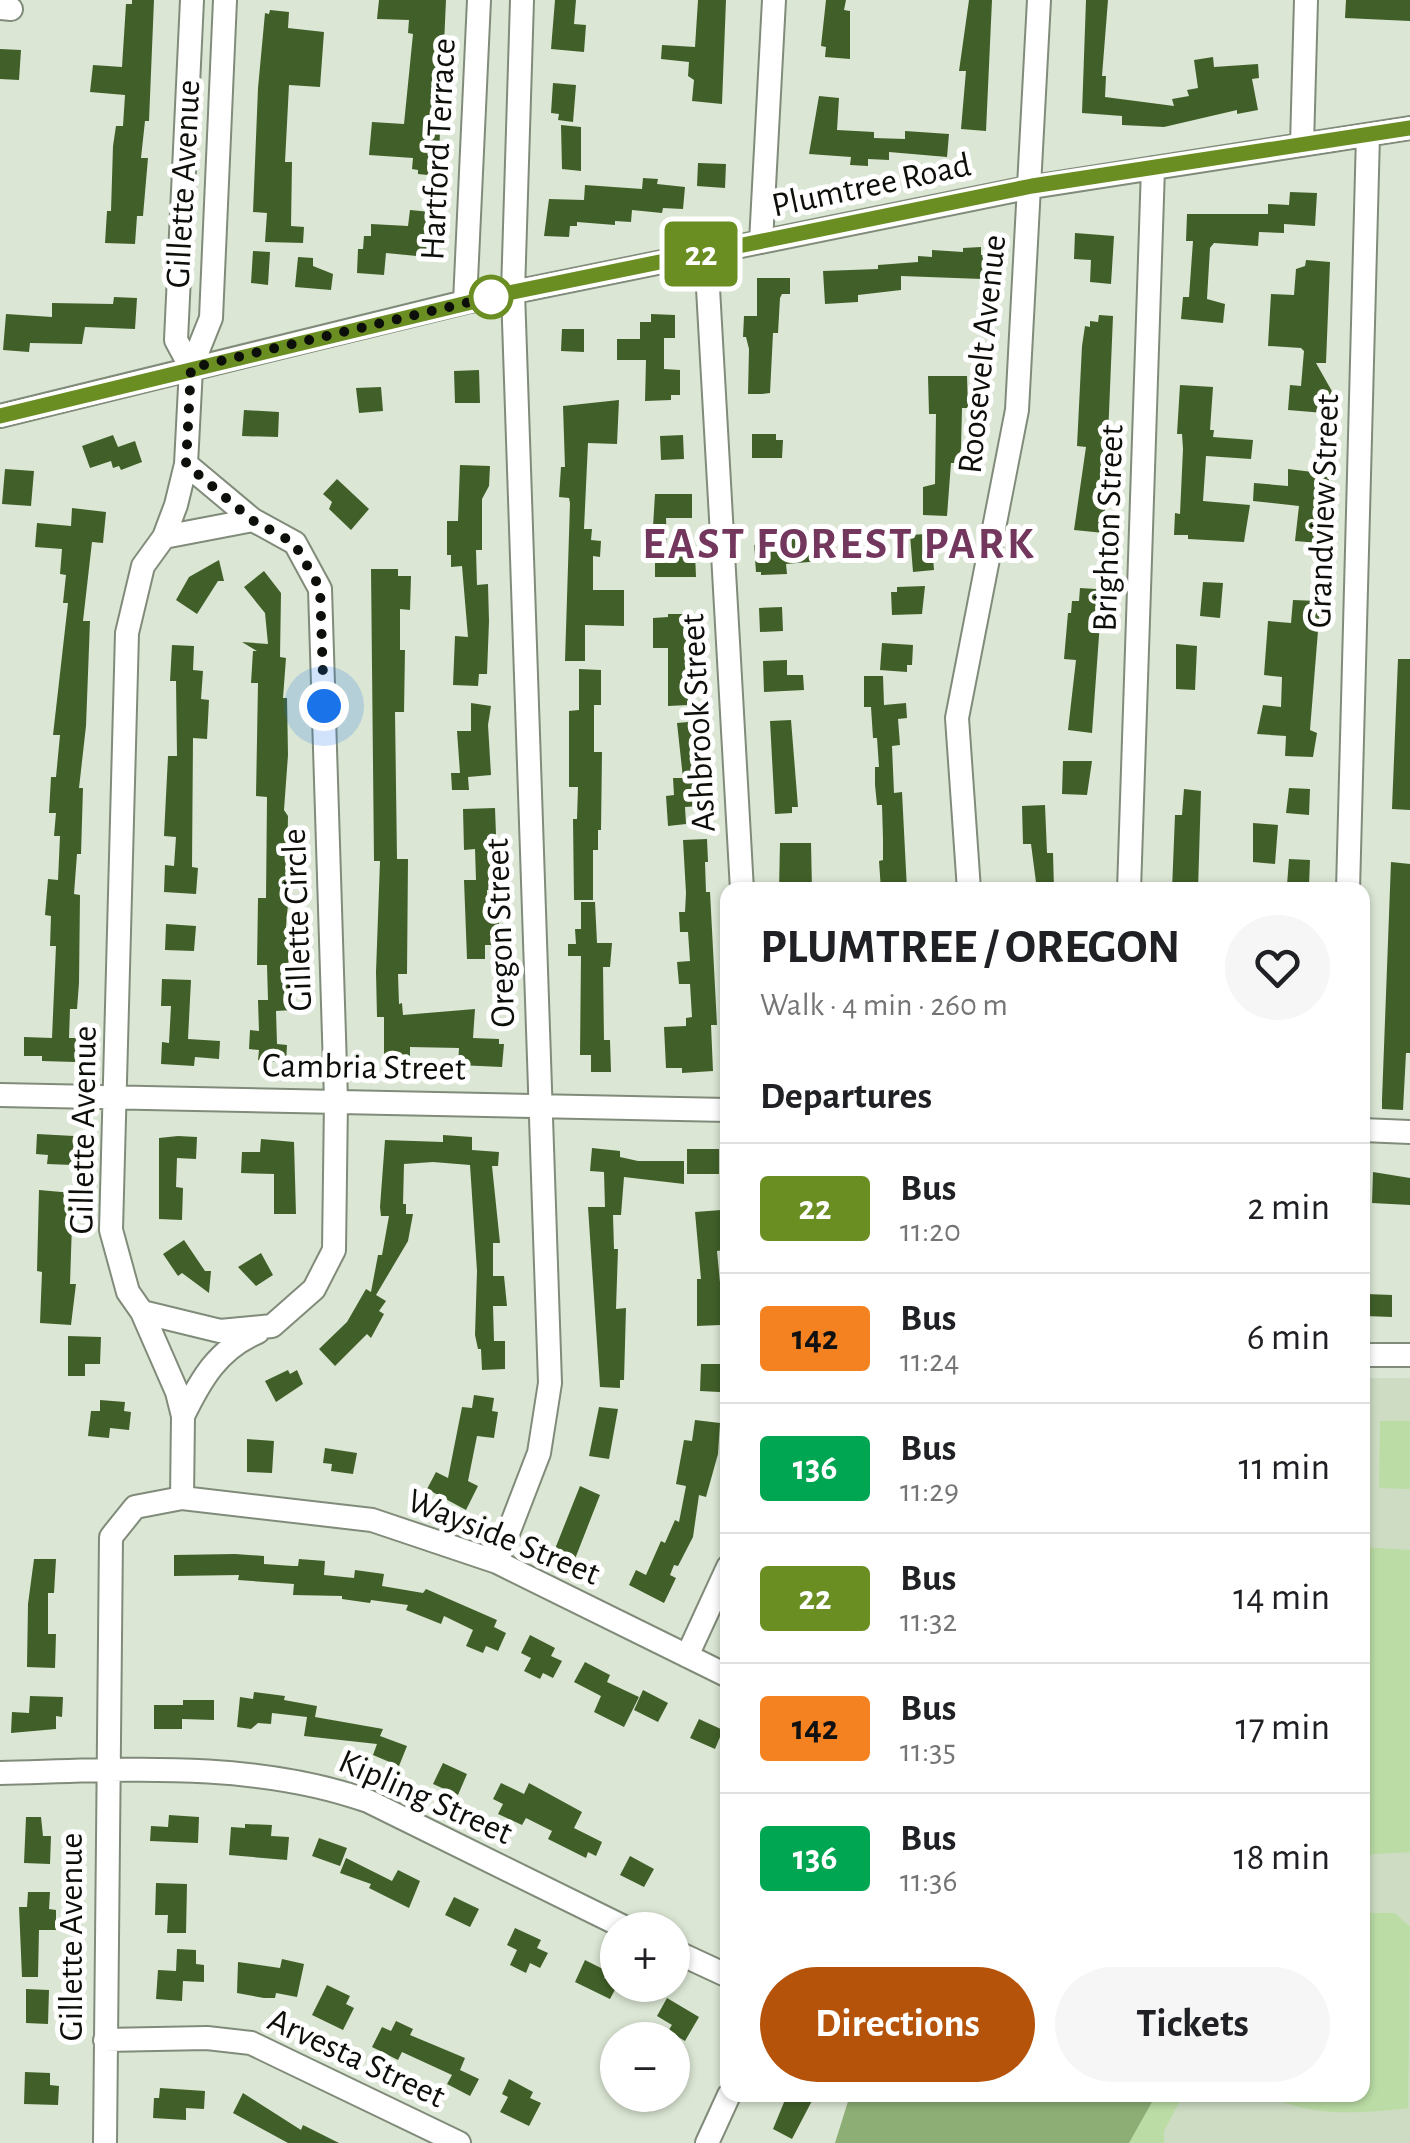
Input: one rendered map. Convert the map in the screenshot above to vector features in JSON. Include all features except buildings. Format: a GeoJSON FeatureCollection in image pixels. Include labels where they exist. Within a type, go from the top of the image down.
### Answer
{"type":"FeatureCollection","features":[{"type":"Feature","properties":{"kind":"street","name":"Gillette Avenue"},"geometry":{"type":"LineString","coordinates":[[191,368],[176,340],[192,0]]}},
{"type":"Feature","properties":{"kind":"street","name":"Gillette Avenue"},"geometry":{"type":"LineString","coordinates":[[105,2143],[111,1537],[135,1507],[182,1498],[183,1416],[173,1380],[120,1273],[111,1230],[127,633],[138,581],[150,552],[164,536],[176,505],[186,464],[191,368],[211,318],[225,0]]}},
{"type":"Feature","properties":{"kind":"street","name":"Hartford Terrace"},"geometry":{"type":"LineString","coordinates":[[465,302],[478,0]]}},
{"type":"Feature","properties":{"kind":"street"},"geometry":{"type":"LineString","coordinates":[[513,292],[522,0]]}},
{"type":"Feature","properties":{"kind":"street"},"geometry":{"type":"LineString","coordinates":[[761,242],[774,0]]}},
{"type":"Feature","properties":{"kind":"street","name":"Roosevelt Avenue"},"geometry":{"type":"LineString","coordinates":[[967,882],[957,718],[1018,410],[1039,0]]}},
{"type":"Feature","properties":{"kind":"street"},"geometry":{"type":"LineString","coordinates":[[1302,145],[1306,0]]}},
{"type":"Feature","properties":{"kind":"street"},"geometry":{"type":"LineString","coordinates":[[189,60],[223,64]]}},
{"type":"Feature","properties":{"kind":"street","name":"Plumtree Road"},"geometry":{"type":"LineString","coordinates":[[0,416],[513,292],[1032,186],[1410,128]]}},
{"type":"Feature","properties":{"kind":"street","name":"Grandview Street"},"geometry":{"type":"LineString","coordinates":[[1348,882],[1368,135]]}},
{"type":"Feature","properties":{"kind":"street","name":"Brighton Street"},"geometry":{"type":"LineString","coordinates":[[1129,882],[1153,168]]}},
{"type":"Feature","properties":{"kind":"street","name":"Ashbrook Street"},"geometry":{"type":"LineString","coordinates":[[706,253],[742,882]]}},
{"type":"Feature","properties":{"kind":"street","name":"Oregon Street"},"geometry":{"type":"LineString","coordinates":[[496,1562],[539,1453],[549,1399],[513,292]]}},
{"type":"Feature","properties":{"kind":"street","name":"Gillette Circle"},"geometry":{"type":"LineString","coordinates":[[183,1416],[215,1361],[236,1343],[272,1326],[314,1289],[334,1250],[336,1100],[320,588],[294,543],[252,520],[186,464]]}},
{"type":"Feature","properties":{"kind":"street"},"geometry":{"type":"LineString","coordinates":[[164,536],[252,520]]}},
{"type":"Feature","properties":{"kind":"street","name":"Cambria Street"},"geometry":{"type":"LineString","coordinates":[[0,1095],[720,1110]]}},
{"type":"Feature","properties":{"kind":"street"},"geometry":{"type":"LineString","coordinates":[[1370,1130],[1410,1132]]}},
{"type":"Feature","properties":{"kind":"street"},"geometry":{"type":"LineString","coordinates":[[142,1312],[220,1331],[272,1326]]}},
{"type":"Feature","properties":{"kind":"street"},"geometry":{"type":"LineString","coordinates":[[1370,1356],[1410,1355]]}},
{"type":"Feature","properties":{"kind":"street","name":"Wayside Street"},"geometry":{"type":"LineString","coordinates":[[182,1498],[372,1520],[496,1562],[720,1672]]}},
{"type":"Feature","properties":{"kind":"street"},"geometry":{"type":"LineString","coordinates":[[686,1656],[720,1584]]}},
{"type":"Feature","properties":{"kind":"street","name":"Kipling Street"},"geometry":{"type":"LineString","coordinates":[[0,1772],[106,1770],[272,1776],[327,1787],[368,1801],[600,1915]]}},
{"type":"Feature","properties":{"kind":"street"},"geometry":{"type":"LineString","coordinates":[[690,1958],[720,1972]]}},
{"type":"Feature","properties":{"kind":"street","name":"Arvesta Street"},"geometry":{"type":"LineString","coordinates":[[105,2040],[206,2038],[251,2043],[458,2143]]}},
{"type":"Feature","properties":{"kind":"street"},"geometry":{"type":"LineString","coordinates":[[707,2143],[726,2102]]}},
{"type":"Feature","properties":{"kind":"shaded area"},"geometry":{"type":"Polygon","coordinates":[[[1370,1378],[1410,1378],[1410,2143],[1129,2143],[1152,2102],[1370,2102],[1370,1378]]]}},
{"type":"Feature","properties":{"kind":"shaded area"},"geometry":{"type":"Polygon","coordinates":[[[1380,1421],[1410,1421],[1410,1489],[1379,1488],[1380,1421]]]}},
{"type":"Feature","properties":{"kind":"shaded area"},"geometry":{"type":"Polygon","coordinates":[[[1370,1547],[1410,1550],[1410,1852],[1370,1855],[1370,1547]]]}},
{"type":"Feature","properties":{"kind":"shaded area"},"geometry":{"type":"Polygon","coordinates":[[[1370,1913],[1395,1913],[1410,1927],[1408,2108],[1354,2112],[1283,2102],[1370,2102],[1370,1913]]]}},
{"type":"Feature","properties":{"kind":"shaded area"},"geometry":{"type":"Polygon","coordinates":[[[848,2102],[1152,2102],[1129,2143],[835,2143],[848,2102]]]}},
{"type":"Feature","properties":{"kind":"shaded area"},"geometry":{"type":"Polygon","coordinates":[[[1152,2102],[1179,2102],[1164,2131],[1164,2143],[1129,2143],[1152,2102]]]}},
{"type":"Feature","properties":{"kind":"bus line","name":"22"},"geometry":{"type":"LineString","coordinates":[[0,416],[513,292],[1032,186],[1410,128]]}},
{"type":"Feature","properties":{"kind":"district","name":"EAST FOREST PARK"},"geometry":{"type":"Point","coordinates":[839,542]}},
{"type":"Feature","properties":{"kind":"route"},"geometry":{"type":"LineString","coordinates":[[324,706],[320,588],[294,543],[252,520],[186,464],[191,368],[504,294],[491,297]]}}]}
